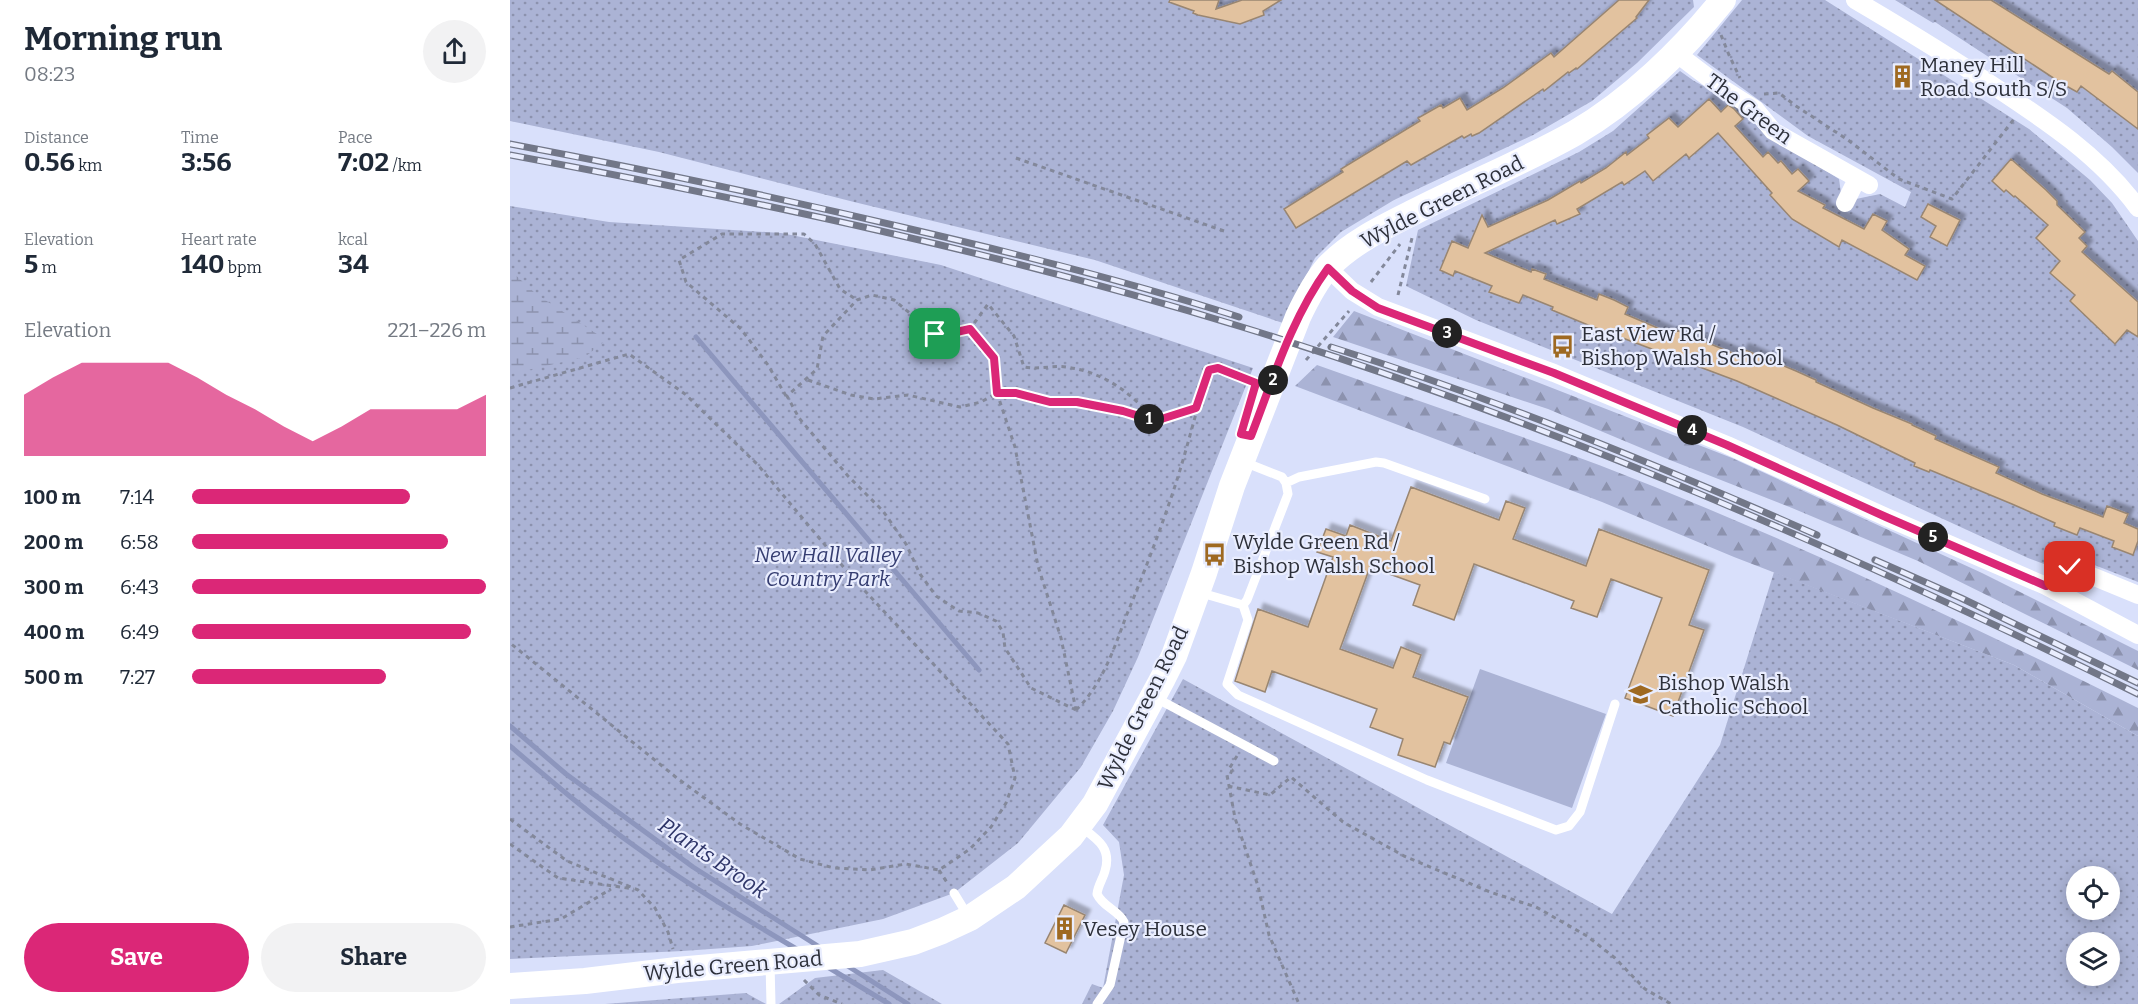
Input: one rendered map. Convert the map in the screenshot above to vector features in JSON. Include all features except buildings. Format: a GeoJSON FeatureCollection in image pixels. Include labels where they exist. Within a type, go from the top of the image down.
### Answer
{"type":"FeatureCollection","features":[{"type":"Feature","properties":{"kind":"street"},"geometry":{"type":"LineString","coordinates":[[1855,0],[1930,44],[2064,135],[2105,170],[2138,208]]}},
{"type":"Feature","properties":{"kind":"street","name":"Wylde Green Road"},"geometry":{"type":"LineString","coordinates":[[510,986],[585,981],[677,970],[770,972],[802,959],[860,954],[913,942],[970,918],[1016,887],[1044,863],[1079,826],[1103,792],[1154,697],[1174,656],[1197,592],[1242,461],[1265,380],[1311,291],[1328,268],[1346,251],[1377,231],[1461,188],[1532,156],[1610,110],[1676,52],[1718,6]]}},
{"type":"Feature","properties":{"kind":"street","name":"The Green"},"geometry":{"type":"LineString","coordinates":[[1676,52],[1722,88],[1755,109],[1773,131],[1863,182],[1845,203]]}},
{"type":"Feature","properties":{"kind":"street"},"geometry":{"type":"LineString","coordinates":[[1328,268],[1352,291],[1378,308],[1554,373],[1727,445],[2046,586],[2138,635]]}},
{"type":"Feature","properties":{"kind":"street"},"geometry":{"type":"LineString","coordinates":[[2046,586],[2070,567],[2138,595]]}},
{"type":"Feature","properties":{"kind":"lane"},"geometry":{"type":"LineString","coordinates":[[1242,461],[1282,477],[1288,494],[1247,600],[1243,605]]}},
{"type":"Feature","properties":{"kind":"lane"},"geometry":{"type":"LineString","coordinates":[[1286,483],[1299,477],[1376,462],[1485,499]]}},
{"type":"Feature","properties":{"kind":"lane"},"geometry":{"type":"LineString","coordinates":[[1197,592],[1243,605]]}},
{"type":"Feature","properties":{"kind":"lane"},"geometry":{"type":"LineString","coordinates":[[1243,605],[1248,620],[1227,684],[1238,695],[1426,780],[1556,830],[1569,826],[1580,812],[1615,704]]}},
{"type":"Feature","properties":{"kind":"lane"},"geometry":{"type":"LineString","coordinates":[[1154,697],[1274,761]]}},
{"type":"Feature","properties":{"kind":"lane"},"geometry":{"type":"LineString","coordinates":[[1079,826],[1106,849],[1106,869],[1096,894],[1100,901],[1120,915],[1124,922],[1110,985],[1097,1004]]}},
{"type":"Feature","properties":{"kind":"lane"},"geometry":{"type":"LineString","coordinates":[[954,893],[970,918]]}},
{"type":"Feature","properties":{"kind":"lane"},"geometry":{"type":"LineString","coordinates":[[770,972],[771,1004]]}},
{"type":"Feature","properties":{"kind":"path"},"geometry":{"type":"LineString","coordinates":[[1718,6],[1728,55],[1744,82]]}},
{"type":"Feature","properties":{"kind":"path"},"geometry":{"type":"LineString","coordinates":[[1761,95],[1779,93],[1848,140],[1899,179],[1952,199],[2024,106]]}},
{"type":"Feature","properties":{"kind":"path"},"geometry":{"type":"LineString","coordinates":[[1016,158],[1224,231]]}},
{"type":"Feature","properties":{"kind":"path"},"geometry":{"type":"LineString","coordinates":[[857,300],[840,289],[815,244],[804,234],[722,234],[679,260],[686,282],[741,329],[768,365],[799,418],[848,476],[883,511],[906,544],[920,574],[936,596],[959,611],[978,613],[996,621],[1002,632],[1005,648],[1031,688],[1076,710]]}},
{"type":"Feature","properties":{"kind":"path"},"geometry":{"type":"LineString","coordinates":[[1374,290],[1368,285],[1403,239]]}},
{"type":"Feature","properties":{"kind":"path"},"geometry":{"type":"LineString","coordinates":[[790,403],[787,396],[817,369],[823,336],[857,300],[872,295],[894,300],[935,334],[970,329],[988,304],[1014,336],[1024,367],[1035,369],[1064,366],[1096,373],[1124,389],[1144,407],[1155,421]]}},
{"type":"Feature","properties":{"kind":"path"},"geometry":{"type":"LineString","coordinates":[[970,329],[994,358],[997,393],[1015,447],[1038,566],[1061,638],[1076,710]]}},
{"type":"Feature","properties":{"kind":"path"},"geometry":{"type":"LineString","coordinates":[[1304,362],[1334,330]]}},
{"type":"Feature","properties":{"kind":"path"},"geometry":{"type":"LineString","coordinates":[[510,388],[629,354],[685,394],[756,464],[851,576],[1008,744],[1015,778],[1006,803],[991,827],[970,849],[939,870],[906,864],[869,870],[834,868],[800,859],[740,824],[677,778],[510,643]]}},
{"type":"Feature","properties":{"kind":"path"},"geometry":{"type":"LineString","coordinates":[[1076,710],[1090,697],[1100,680],[1139,585],[1174,488],[1209,370],[1218,368],[1265,380]]}},
{"type":"Feature","properties":{"kind":"path"},"geometry":{"type":"LineString","coordinates":[[807,380],[851,395],[874,399],[908,395],[960,407],[981,402],[997,393],[1016,393],[1050,402],[1077,402],[1123,411],[1155,421],[1196,408]]}},
{"type":"Feature","properties":{"kind":"path"},"geometry":{"type":"LineString","coordinates":[[1244,745],[1229,769],[1232,770],[1230,775],[1227,775],[1228,786],[1235,818],[1258,886],[1269,935],[1299,1004]]}},
{"type":"Feature","properties":{"kind":"path"},"geometry":{"type":"LineString","coordinates":[[1228,786],[1270,795],[1291,777],[1343,822],[1404,856],[1490,892],[1536,907],[1587,936],[1615,958],[1645,989],[1671,1004]]}},
{"type":"Feature","properties":{"kind":"path"},"geometry":{"type":"LineString","coordinates":[[510,819],[567,861],[638,890],[655,908],[668,932],[677,970]]}},
{"type":"Feature","properties":{"kind":"path"},"geometry":{"type":"LineString","coordinates":[[510,844],[558,878],[612,888],[638,890]]}},
{"type":"Feature","properties":{"kind":"path"},"geometry":{"type":"LineString","coordinates":[[510,927],[561,919],[612,888]]}},
{"type":"Feature","properties":{"kind":"path"},"geometry":{"type":"LineString","coordinates":[[770,972],[803,980],[819,994],[842,1004]]}},
{"type":"Feature","properties":{"kind":"green space"},"geometry":{"type":"Polygon","coordinates":[[[510,0],[1693,0],[1694,7],[1637,63],[1592,101],[1533,135],[1394,200],[1341,232],[1315,258],[1283,323],[1095,260],[659,152],[510,121],[510,0]]]}},
{"type":"Feature","properties":{"kind":"green space"},"geometry":{"type":"Polygon","coordinates":[[[1742,0],[1825,0],[2029,129],[2090,180],[2112,203],[2138,241],[2138,582],[2079,559],[2070,558],[2052,567],[2028,558],[1743,427],[1476,320],[1406,286],[1418,230],[1579,152],[1613,131],[1680,71],[1727,98],[1761,130],[1839,179],[1841,193],[1856,199],[1880,194],[1905,207],[1911,192],[1808,136],[1697,55],[1742,0]]]}},
{"type":"Feature","properties":{"kind":"green space"},"geometry":{"type":"Polygon","coordinates":[[[1895,0],[2138,0],[2138,173],[2067,108],[1935,22],[1933,23],[1895,0]]]}},
{"type":"Feature","properties":{"kind":"green space","name":"New Hall Valley Country Park"},"geometry":{"type":"Polygon","coordinates":[[[510,206],[609,222],[781,233],[941,265],[1253,368],[1138,657],[1113,711],[1081,767],[1018,843],[954,893],[883,919],[752,946],[510,959],[510,206]]]}},
{"type":"Feature","properties":{"kind":"green space"},"geometry":{"type":"Polygon","coordinates":[[[510,270],[536,294],[606,340],[585,357],[510,374],[510,270]]]}},
{"type":"Feature","properties":{"kind":"green space"},"geometry":{"type":"Polygon","coordinates":[[[1354,311],[1732,458],[1982,573],[2138,651],[2138,670],[1918,561],[1792,508],[1548,409],[1333,337],[1354,311]]]}},
{"type":"Feature","properties":{"kind":"green space"},"geometry":{"type":"Polygon","coordinates":[[[1317,365],[1599,465],[1668,492],[1872,580],[2138,708],[2138,736],[2014,665],[1734,557],[1602,502],[1295,386],[1317,365]]]}},
{"type":"Feature","properties":{"kind":"green space"},"geometry":{"type":"Polygon","coordinates":[[[1774,572],[2014,665],[2138,736],[2138,1004],[1082,1004],[1092,984],[1103,988],[1124,875],[1119,842],[1103,825],[1183,679],[1612,914],[1720,745],[1774,572]]]}},
{"type":"Feature","properties":{"kind":"green space"},"geometry":{"type":"Polygon","coordinates":[[[1480,669],[1606,714],[1572,808],[1446,763],[1480,669]]]}},
{"type":"Feature","properties":{"kind":"green space"},"geometry":{"type":"Polygon","coordinates":[[[883,970],[942,1004],[779,1004],[815,978],[883,970]]]}},
{"type":"Feature","properties":{"kind":"green space"},"geometry":{"type":"Polygon","coordinates":[[[746,993],[766,1004],[605,1004],[746,993]]]}},
{"type":"Feature","properties":{"kind":"waterway"},"geometry":{"type":"LineString","coordinates":[[696,337],[979,670]]}},
{"type":"Feature","properties":{"kind":"waterway","name":"Plants Brook"},"geometry":{"type":"LineString","coordinates":[[510,726],[566,774],[693,867],[821,948]]}},
{"type":"Feature","properties":{"kind":"waterway"},"geometry":{"type":"LineString","coordinates":[[510,746],[588,811],[656,861],[716,901],[800,951]]}},
{"type":"Feature","properties":{"kind":"waterway","name":"Plants Brook"},"geometry":{"type":"LineString","coordinates":[[846,965],[908,1004]]}},
{"type":"Feature","properties":{"kind":"waterway"},"geometry":{"type":"LineString","coordinates":[[826,966],[889,1004]]}},
{"type":"Feature","properties":{"kind":"railway"},"geometry":{"type":"LineString","coordinates":[[510,144],[808,205],[948,238],[1115,280],[1239,317]]}},
{"type":"Feature","properties":{"kind":"railway"},"geometry":{"type":"LineString","coordinates":[[510,155],[787,210],[970,252],[1152,300],[1357,364],[1472,404],[1698,493],[1920,590],[2138,694]]}},
{"type":"Feature","properties":{"kind":"railway"},"geometry":{"type":"LineString","coordinates":[[1331,347],[1455,388],[1577,434],[1817,535]]}},
{"type":"Feature","properties":{"kind":"railway"},"geometry":{"type":"LineString","coordinates":[[1875,560],[1961,598],[2138,683]]}},
{"type":"Feature","properties":{"kind":"place","name":"Maney Hill Road South S/S"},"geometry":{"type":"Point","coordinates":[1902,77]}},
{"type":"Feature","properties":{"kind":"place","name":"East View Rd / Bishop Walsh School"},"geometry":{"type":"Point","coordinates":[1563,346]}},
{"type":"Feature","properties":{"kind":"place","name":"Wylde Green Rd / Bishop Walsh School"},"geometry":{"type":"Point","coordinates":[1215,554]}},
{"type":"Feature","properties":{"kind":"place","name":"Bishop Walsh Catholic School"},"geometry":{"type":"Point","coordinates":[1640,695]}},
{"type":"Feature","properties":{"kind":"place","name":"Vesey House"},"geometry":{"type":"Point","coordinates":[1065,929]}},
{"type":"Feature","properties":{"kind":"route"},"geometry":{"type":"LineString","coordinates":[[935,334],[970,329],[994,358],[997,393],[1016,393],[1050,402],[1077,402],[1123,411],[1155,421],[1196,408],[1209,370],[1218,368],[1256,383],[1241,434],[1251,436],[1298,318],[1311,291],[1328,268],[1352,291],[1378,308],[1554,373],[1727,445],[2046,586],[2070,567]]}}]}
